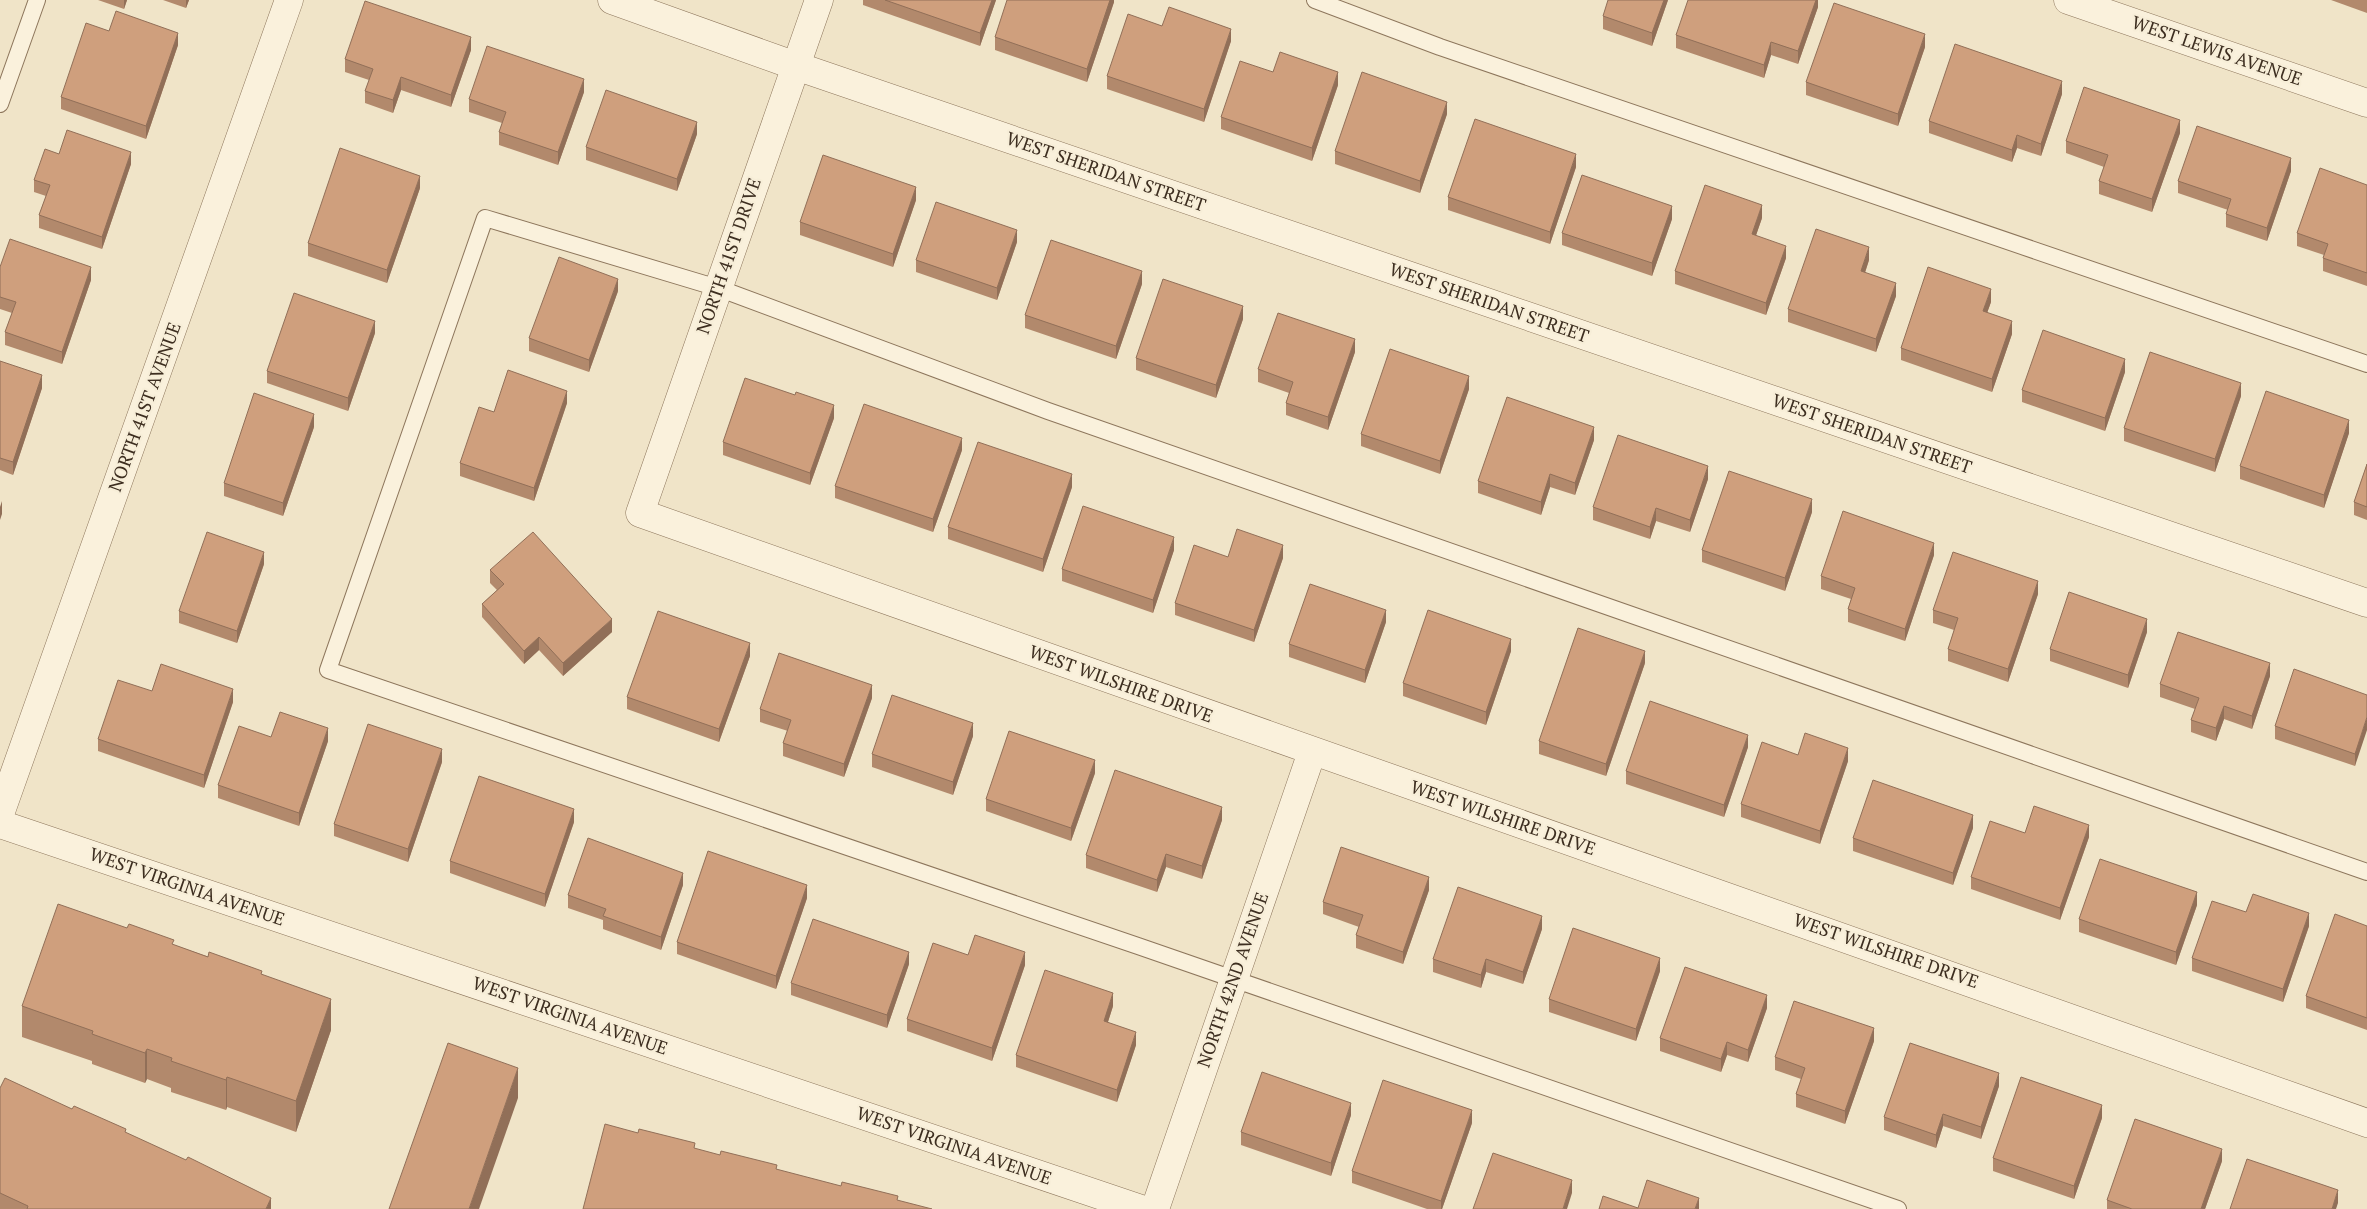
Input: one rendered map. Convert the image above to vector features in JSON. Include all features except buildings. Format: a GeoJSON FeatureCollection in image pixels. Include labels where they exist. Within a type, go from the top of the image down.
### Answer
{"type":"FeatureCollection","features":[{"type":"Feature","properties":{"kind":"street","name":"NORTH 41ST AVENUE"},"geometry":{"type":"LineString","coordinates":[[0,814],[289,0]]}},
{"type":"Feature","properties":{"kind":"street","name":"WEST SHERIDAN STREET"},"geometry":{"type":"LineString","coordinates":[[612,0],[796,66],[2367,604]]}},
{"type":"Feature","properties":{"kind":"street","name":"NORTH 41ST DRIVE"},"geometry":{"type":"LineString","coordinates":[[640,513],[818,0]]}},
{"type":"Feature","properties":{"kind":"street","name":"WEST LEWIS AVENUE"},"geometry":{"type":"LineString","coordinates":[[2068,0],[2367,103]]}},
{"type":"Feature","properties":{"kind":"street","name":"WEST WILSHIRE DRIVE"},"geometry":{"type":"LineString","coordinates":[[640,513],[1312,752],[1888,951],[2367,1123]]}},
{"type":"Feature","properties":{"kind":"street","name":"NORTH 42ND AVENUE"},"geometry":{"type":"LineString","coordinates":[[1155,1209],[1312,752]]}},
{"type":"Feature","properties":{"kind":"street","name":"WEST VIRGINIA AVENUE"},"geometry":{"type":"LineString","coordinates":[[0,824],[1141,1209]]}},
{"type":"Feature","properties":{"kind":"lane"},"geometry":{"type":"LineString","coordinates":[[0,104],[37,0]]}},
{"type":"Feature","properties":{"kind":"lane"},"geometry":{"type":"LineString","coordinates":[[1315,0],[1440,47],[2367,364]]}},
{"type":"Feature","properties":{"kind":"lane"},"geometry":{"type":"LineString","coordinates":[[1898,1209],[1233,978],[328,670],[485,218],[718,288],[1048,411],[2367,872]]}}]}
